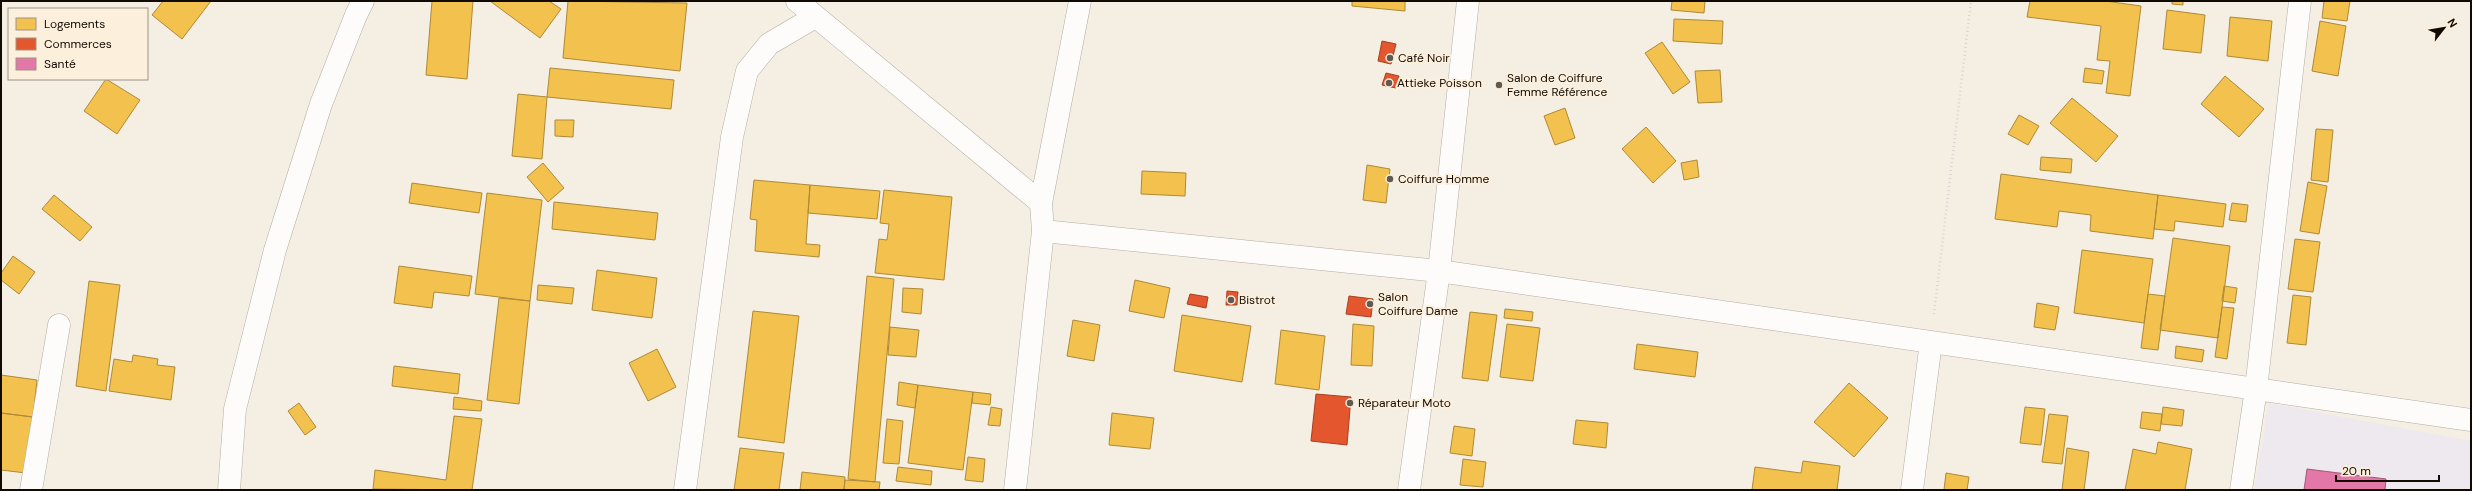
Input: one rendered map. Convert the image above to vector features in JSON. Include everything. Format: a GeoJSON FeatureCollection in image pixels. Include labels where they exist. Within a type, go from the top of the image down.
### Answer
{"type":"FeatureCollection","features":[{"type":"Feature","properties":{"kind":"street"},"geometry":{"type":"LineString","coordinates":[[229,490],[235,409],[275,250],[321,104],[363,1]]}},
{"type":"Feature","properties":{"kind":"street"},"geometry":{"type":"LineString","coordinates":[[796,1],[1041,203]]}},
{"type":"Feature","properties":{"kind":"street"},"geometry":{"type":"LineString","coordinates":[[1015,490],[1043,231],[1041,203],[1080,1]]}},
{"type":"Feature","properties":{"kind":"street"},"geometry":{"type":"LineString","coordinates":[[1409,490],[1439,271],[1468,1]]}},
{"type":"Feature","properties":{"kind":"street"},"geometry":{"type":"LineString","coordinates":[[2241,490],[2256,389],[2300,1]]}},
{"type":"Feature","properties":{"kind":"street"},"geometry":{"type":"LineString","coordinates":[[685,490],[732,137],[747,71],[769,44],[816,17]]}},
{"type":"Feature","properties":{"kind":"street"},"geometry":{"type":"LineString","coordinates":[[1043,231],[1439,271],[2471,420]]}},
{"type":"Feature","properties":{"kind":"street"},"geometry":{"type":"LineString","coordinates":[[31,490],[59,325]]}},
{"type":"Feature","properties":{"kind":"street"},"geometry":{"type":"LineString","coordinates":[[1912,490],[1931,342]]}},
{"type":"Feature","properties":{"kind":"path"},"geometry":{"type":"LineString","coordinates":[[1931,342],[1971,1]]}},
{"type":"Feature","properties":{"kind":"shaded area"},"geometry":{"type":"Polygon","coordinates":[[[2269,403],[2471,441],[2471,490],[2254,490],[2269,403]]]}},
{"type":"Feature","properties":{"kind":"building: Logements"},"geometry":{"type":"Polygon","coordinates":[[[163,1],[211,1],[182,39],[152,15],[163,1]]]}},
{"type":"Feature","properties":{"kind":"building: Logements"},"geometry":{"type":"Polygon","coordinates":[[[432,1],[473,1],[467,79],[426,75],[432,1]]]}},
{"type":"Feature","properties":{"kind":"building: Logements"},"geometry":{"type":"Polygon","coordinates":[[[490,1],[549,1],[561,9],[540,38],[490,1]]]}},
{"type":"Feature","properties":{"kind":"building: Logements"},"geometry":{"type":"Polygon","coordinates":[[[568,1],[687,3],[680,71],[563,58],[568,1]]]}},
{"type":"Feature","properties":{"kind":"building: Logements"},"geometry":{"type":"Polygon","coordinates":[[[1352,1],[1405,1],[1405,11],[1352,6],[1352,1]]]}},
{"type":"Feature","properties":{"kind":"building: Logements"},"geometry":{"type":"Polygon","coordinates":[[[1672,1],[1705,1],[1704,13],[1671,10],[1672,1]]]}},
{"type":"Feature","properties":{"kind":"building: Logements"},"geometry":{"type":"Polygon","coordinates":[[[2030,1],[2105,1],[2141,6],[2130,96],[2106,93],[2110,61],[2097,60],[2101,26],[2027,17],[2030,1]]]}},
{"type":"Feature","properties":{"kind":"building: Logements"},"geometry":{"type":"Polygon","coordinates":[[[2172,1],[2183,1],[2183,5],[2172,4],[2172,1]]]}},
{"type":"Feature","properties":{"kind":"building: Logements"},"geometry":{"type":"Polygon","coordinates":[[[2324,1],[2350,1],[2347,21],[2322,18],[2324,1]]]}},
{"type":"Feature","properties":{"kind":"building: Logements"},"geometry":{"type":"Polygon","coordinates":[[[2167,10],[2205,15],[2201,53],[2163,49],[2167,10]]]}},
{"type":"Feature","properties":{"kind":"building: Logements"},"geometry":{"type":"Polygon","coordinates":[[[2230,17],[2272,21],[2268,61],[2227,56],[2230,17]]]}},
{"type":"Feature","properties":{"kind":"building: Logements"},"geometry":{"type":"Polygon","coordinates":[[[1674,19],[1723,21],[1722,44],[1673,41],[1674,19]]]}},
{"type":"Feature","properties":{"kind":"building: Logements"},"geometry":{"type":"Polygon","coordinates":[[[2320,21],[2346,26],[2338,76],[2312,71],[2320,21]]]}},
{"type":"Feature","properties":{"kind":"building: Logements"},"geometry":{"type":"Polygon","coordinates":[[[1662,42],[1690,82],[1673,94],[1645,53],[1662,42]]]}},
{"type":"Feature","properties":{"kind":"building: Logements"},"geometry":{"type":"Polygon","coordinates":[[[550,68],[674,80],[671,109],[547,97],[550,68]]]}},
{"type":"Feature","properties":{"kind":"building: Logements"},"geometry":{"type":"Polygon","coordinates":[[[2085,68],[2104,71],[2102,84],[2083,82],[2085,68]]]}},
{"type":"Feature","properties":{"kind":"building: Logements"},"geometry":{"type":"Polygon","coordinates":[[[1720,70],[1722,102],[1698,103],[1695,71],[1720,70]]]}},
{"type":"Feature","properties":{"kind":"building: Logements"},"geometry":{"type":"Polygon","coordinates":[[[2225,76],[2264,109],[2239,137],[2201,104],[2225,76]]]}},
{"type":"Feature","properties":{"kind":"building: Logements"},"geometry":{"type":"Polygon","coordinates":[[[105,80],[140,100],[117,134],[84,111],[105,80]]]}},
{"type":"Feature","properties":{"kind":"building: Logements"},"geometry":{"type":"Polygon","coordinates":[[[518,94],[547,97],[542,159],[512,156],[518,94]]]}},
{"type":"Feature","properties":{"kind":"building: Logements"},"geometry":{"type":"Polygon","coordinates":[[[2072,98],[2118,136],[2096,162],[2050,123],[2072,98]]]}},
{"type":"Feature","properties":{"kind":"building: Logements"},"geometry":{"type":"Polygon","coordinates":[[[1565,108],[1575,138],[1555,145],[1544,116],[1565,108]]]}},
{"type":"Feature","properties":{"kind":"building: Logements"},"geometry":{"type":"Polygon","coordinates":[[[2019,115],[2039,126],[2028,145],[2008,134],[2019,115]]]}},
{"type":"Feature","properties":{"kind":"building: Logements"},"geometry":{"type":"Polygon","coordinates":[[[555,120],[574,120],[573,137],[555,136],[555,120]]]}},
{"type":"Feature","properties":{"kind":"building: Logements"},"geometry":{"type":"Polygon","coordinates":[[[1646,127],[1676,161],[1653,183],[1622,149],[1646,127]]]}},
{"type":"Feature","properties":{"kind":"building: Logements"},"geometry":{"type":"Polygon","coordinates":[[[2316,129],[2333,130],[2328,182],[2311,180],[2316,129]]]}},
{"type":"Feature","properties":{"kind":"building: Logements"},"geometry":{"type":"Polygon","coordinates":[[[2041,157],[2072,159],[2071,173],[2040,170],[2041,157]]]}},
{"type":"Feature","properties":{"kind":"building: Logements"},"geometry":{"type":"Polygon","coordinates":[[[1697,160],[1699,177],[1684,180],[1681,163],[1697,160]]]}},
{"type":"Feature","properties":{"kind":"building: Logements"},"geometry":{"type":"Polygon","coordinates":[[[543,163],[564,188],[548,202],[527,177],[543,163]]]}},
{"type":"Feature","properties":{"kind":"building: Logements"},"geometry":{"type":"Polygon","coordinates":[[[1367,165],[1390,169],[1386,203],[1363,200],[1367,165]]]}},
{"type":"Feature","properties":{"kind":"building: Logements"},"geometry":{"type":"Polygon","coordinates":[[[1142,171],[1186,173],[1185,196],[1141,194],[1142,171]]]}},
{"type":"Feature","properties":{"kind":"building: Logements"},"geometry":{"type":"Polygon","coordinates":[[[2001,174],[2158,195],[2153,239],[2090,231],[2091,215],[2059,211],[2057,227],[1995,219],[2001,174]]]}},
{"type":"Feature","properties":{"kind":"building: Logements"},"geometry":{"type":"Polygon","coordinates":[[[754,180],[810,185],[806,244],[820,245],[819,257],[755,251],[757,220],[750,219],[754,180]]]}},
{"type":"Feature","properties":{"kind":"building: Logements"},"geometry":{"type":"Polygon","coordinates":[[[2308,182],[2327,186],[2319,234],[2300,231],[2308,182]]]}},
{"type":"Feature","properties":{"kind":"building: Logements"},"geometry":{"type":"Polygon","coordinates":[[[412,183],[482,193],[479,213],[409,203],[412,183]]]}},
{"type":"Feature","properties":{"kind":"building: Logements"},"geometry":{"type":"Polygon","coordinates":[[[810,185],[880,191],[877,219],[808,213],[810,185]]]}},
{"type":"Feature","properties":{"kind":"building: Logements"},"geometry":{"type":"Polygon","coordinates":[[[884,190],[952,197],[944,280],[875,273],[879,239],[887,240],[889,224],[880,223],[884,190]]]}},
{"type":"Feature","properties":{"kind":"building: Logements"},"geometry":{"type":"Polygon","coordinates":[[[487,193],[542,200],[530,301],[475,294],[487,193]]]}},
{"type":"Feature","properties":{"kind":"building: Logements"},"geometry":{"type":"Polygon","coordinates":[[[54,195],[92,227],[80,241],[42,209],[54,195]]]}},
{"type":"Feature","properties":{"kind":"building: Logements"},"geometry":{"type":"Polygon","coordinates":[[[2158,195],[2226,204],[2223,227],[2175,221],[2174,231],[2154,229],[2158,195]]]}},
{"type":"Feature","properties":{"kind":"building: Logements"},"geometry":{"type":"Polygon","coordinates":[[[554,202],[658,213],[655,240],[552,229],[554,202]]]}},
{"type":"Feature","properties":{"kind":"building: Logements"},"geometry":{"type":"Polygon","coordinates":[[[2232,203],[2248,205],[2246,222],[2229,220],[2232,203]]]}},
{"type":"Feature","properties":{"kind":"building: Logements"},"geometry":{"type":"Polygon","coordinates":[[[2173,238],[2230,246],[2218,338],[2160,330],[2173,238]]]}},
{"type":"Feature","properties":{"kind":"building: Logements"},"geometry":{"type":"Polygon","coordinates":[[[2295,239],[2320,242],[2313,292],[2288,289],[2295,239]]]}},
{"type":"Feature","properties":{"kind":"building: Logements"},"geometry":{"type":"Polygon","coordinates":[[[2082,250],[2153,259],[2144,323],[2074,313],[2082,250]]]}},
{"type":"Feature","properties":{"kind":"building: Logements"},"geometry":{"type":"Polygon","coordinates":[[[13,256],[35,272],[19,294],[1,280],[1,273],[13,256]]]}},
{"type":"Feature","properties":{"kind":"building: Logements"},"geometry":{"type":"Polygon","coordinates":[[[399,266],[472,276],[469,296],[434,292],[432,308],[394,303],[399,266]]]}},
{"type":"Feature","properties":{"kind":"building: Logements"},"geometry":{"type":"Polygon","coordinates":[[[597,270],[657,278],[652,318],[592,310],[597,270]]]}},
{"type":"Feature","properties":{"kind":"building: Logements"},"geometry":{"type":"Polygon","coordinates":[[[867,276],[894,279],[875,482],[848,479],[867,276]]]}},
{"type":"Feature","properties":{"kind":"building: Logements"},"geometry":{"type":"Polygon","coordinates":[[[1135,280],[1170,288],[1164,318],[1129,311],[1135,280]]]}},
{"type":"Feature","properties":{"kind":"building: Logements"},"geometry":{"type":"Polygon","coordinates":[[[89,281],[120,285],[106,391],[76,386],[89,281]]]}},
{"type":"Feature","properties":{"kind":"building: Logements"},"geometry":{"type":"Polygon","coordinates":[[[538,285],[574,288],[572,304],[537,300],[538,285]]]}},
{"type":"Feature","properties":{"kind":"building: Logements"},"geometry":{"type":"Polygon","coordinates":[[[2224,286],[2237,288],[2235,303],[2222,301],[2224,286]]]}},
{"type":"Feature","properties":{"kind":"building: Logements"},"geometry":{"type":"Polygon","coordinates":[[[903,288],[923,289],[921,314],[902,312],[903,288]]]}},
{"type":"Feature","properties":{"kind":"building: Logements"},"geometry":{"type":"Polygon","coordinates":[[[2148,294],[2165,296],[2158,350],[2141,348],[2148,294]]]}},
{"type":"Feature","properties":{"kind":"building: Logements"},"geometry":{"type":"Polygon","coordinates":[[[2293,295],[2311,297],[2306,345],[2287,343],[2293,295]]]}},
{"type":"Feature","properties":{"kind":"building: Logements"},"geometry":{"type":"Polygon","coordinates":[[[499,298],[530,301],[519,404],[487,400],[499,298]]]}},
{"type":"Feature","properties":{"kind":"building: Logements"},"geometry":{"type":"Polygon","coordinates":[[[2037,303],[2059,307],[2055,330],[2034,327],[2037,303]]]}},
{"type":"Feature","properties":{"kind":"building: Logements"},"geometry":{"type":"Polygon","coordinates":[[[2222,307],[2234,308],[2227,359],[2215,357],[2222,307]]]}},
{"type":"Feature","properties":{"kind":"building: Logements"},"geometry":{"type":"Polygon","coordinates":[[[1505,309],[1533,312],[1532,321],[1504,318],[1505,309]]]}},
{"type":"Feature","properties":{"kind":"building: Logements"},"geometry":{"type":"Polygon","coordinates":[[[753,311],[799,316],[784,443],[738,437],[753,311]]]}},
{"type":"Feature","properties":{"kind":"building: Logements"},"geometry":{"type":"Polygon","coordinates":[[[1470,312],[1497,315],[1488,381],[1462,378],[1470,312]]]}},
{"type":"Feature","properties":{"kind":"building: Logements"},"geometry":{"type":"Polygon","coordinates":[[[1182,315],[1251,326],[1242,382],[1174,371],[1182,315]]]}},
{"type":"Feature","properties":{"kind":"building: Logements"},"geometry":{"type":"Polygon","coordinates":[[[1073,320],[1100,325],[1094,361],[1067,356],[1073,320]]]}},
{"type":"Feature","properties":{"kind":"building: Logements"},"geometry":{"type":"Polygon","coordinates":[[[1353,324],[1374,326],[1372,366],[1351,365],[1353,324]]]}},
{"type":"Feature","properties":{"kind":"building: Logements"},"geometry":{"type":"Polygon","coordinates":[[[1507,324],[1540,328],[1533,381],[1500,377],[1507,324]]]}},
{"type":"Feature","properties":{"kind":"building: Logements"},"geometry":{"type":"Polygon","coordinates":[[[890,327],[919,330],[916,357],[888,355],[890,327]]]}},
{"type":"Feature","properties":{"kind":"building: Logements"},"geometry":{"type":"Polygon","coordinates":[[[1281,330],[1325,336],[1319,390],[1275,384],[1281,330]]]}},
{"type":"Feature","properties":{"kind":"building: Logements"},"geometry":{"type":"Polygon","coordinates":[[[1637,344],[1698,352],[1695,377],[1634,369],[1637,344]]]}},
{"type":"Feature","properties":{"kind":"building: Logements"},"geometry":{"type":"Polygon","coordinates":[[[2176,346],[2204,350],[2202,362],[2175,358],[2176,346]]]}},
{"type":"Feature","properties":{"kind":"building: Logements"},"geometry":{"type":"Polygon","coordinates":[[[657,349],[676,387],[648,401],[629,363],[657,349]]]}},
{"type":"Feature","properties":{"kind":"building: Logements"},"geometry":{"type":"Polygon","coordinates":[[[133,355],[158,359],[157,365],[175,367],[171,400],[109,391],[114,359],[132,362],[133,355]]]}},
{"type":"Feature","properties":{"kind":"building: Logements"},"geometry":{"type":"Polygon","coordinates":[[[394,366],[460,374],[458,394],[392,386],[394,366]]]}},
{"type":"Feature","properties":{"kind":"building: Logements"},"geometry":{"type":"Polygon","coordinates":[[[1,375],[37,380],[33,417],[1,413],[1,375]]]}},
{"type":"Feature","properties":{"kind":"building: Logements"},"geometry":{"type":"Polygon","coordinates":[[[899,382],[918,385],[915,408],[897,405],[899,382]]]}},
{"type":"Feature","properties":{"kind":"building: Logements"},"geometry":{"type":"Polygon","coordinates":[[[1849,383],[1888,418],[1854,457],[1814,422],[1849,383]]]}},
{"type":"Feature","properties":{"kind":"building: Logements"},"geometry":{"type":"Polygon","coordinates":[[[918,385],[973,392],[963,470],[908,463],[918,385]]]}},
{"type":"Feature","properties":{"kind":"building: Logements"},"geometry":{"type":"Polygon","coordinates":[[[973,392],[991,394],[990,405],[972,403],[973,392]]]}},
{"type":"Feature","properties":{"kind":"building: Logements"},"geometry":{"type":"Polygon","coordinates":[[[454,397],[482,401],[481,411],[453,409],[454,397]]]}},
{"type":"Feature","properties":{"kind":"building: Logements"},"geometry":{"type":"Polygon","coordinates":[[[299,403],[316,427],[305,435],[288,411],[299,403]]]}},
{"type":"Feature","properties":{"kind":"building: Logements"},"geometry":{"type":"Polygon","coordinates":[[[991,407],[1002,409],[1000,426],[988,425],[991,407]]]}},
{"type":"Feature","properties":{"kind":"building: Logements"},"geometry":{"type":"Polygon","coordinates":[[[2025,407],[2045,409],[2041,445],[2020,443],[2025,407]]]}},
{"type":"Feature","properties":{"kind":"building: Logements"},"geometry":{"type":"Polygon","coordinates":[[[2163,407],[2184,410],[2182,426],[2161,424],[2163,407]]]}},
{"type":"Feature","properties":{"kind":"building: Logements"},"geometry":{"type":"Polygon","coordinates":[[[2142,412],[2162,414],[2160,431],[2140,428],[2142,412]]]}},
{"type":"Feature","properties":{"kind":"building: Logements"},"geometry":{"type":"Polygon","coordinates":[[[1,413],[33,417],[26,473],[1,470],[1,413]]]}},
{"type":"Feature","properties":{"kind":"building: Logements"},"geometry":{"type":"Polygon","coordinates":[[[1112,413],[1154,418],[1150,449],[1109,445],[1112,413]]]}},
{"type":"Feature","properties":{"kind":"building: Logements"},"geometry":{"type":"Polygon","coordinates":[[[2049,414],[2068,416],[2062,464],[2042,462],[2049,414]]]}},
{"type":"Feature","properties":{"kind":"building: Logements"},"geometry":{"type":"Polygon","coordinates":[[[454,416],[482,419],[472,490],[373,489],[375,470],[446,480],[454,416]]]}},
{"type":"Feature","properties":{"kind":"building: Logements"},"geometry":{"type":"Polygon","coordinates":[[[887,419],[903,421],[899,464],[883,463],[887,419]]]}},
{"type":"Feature","properties":{"kind":"building: Logements"},"geometry":{"type":"Polygon","coordinates":[[[1576,420],[1608,423],[1606,448],[1573,444],[1576,420]]]}},
{"type":"Feature","properties":{"kind":"building: Logements"},"geometry":{"type":"Polygon","coordinates":[[[1454,426],[1475,429],[1472,456],[1450,453],[1454,426]]]}},
{"type":"Feature","properties":{"kind":"building: Logements"},"geometry":{"type":"Polygon","coordinates":[[[2158,442],[2192,449],[2185,490],[2125,490],[2133,449],[2156,454],[2158,442]]]}},
{"type":"Feature","properties":{"kind":"building: Logements"},"geometry":{"type":"Polygon","coordinates":[[[740,448],[784,453],[779,490],[734,490],[740,448]]]}},
{"type":"Feature","properties":{"kind":"building: Logements"},"geometry":{"type":"Polygon","coordinates":[[[2067,448],[2089,452],[2084,490],[2062,490],[2067,448]]]}},
{"type":"Feature","properties":{"kind":"building: Logements"},"geometry":{"type":"Polygon","coordinates":[[[968,457],[985,459],[983,482],[965,480],[968,457]]]}},
{"type":"Feature","properties":{"kind":"building: Logements"},"geometry":{"type":"Polygon","coordinates":[[[1463,459],[1486,462],[1483,487],[1460,485],[1463,459]]]}},
{"type":"Feature","properties":{"kind":"building: Logements"},"geometry":{"type":"Polygon","coordinates":[[[1803,461],[1840,466],[1837,490],[1752,490],[1755,467],[1801,473],[1803,461]]]}},
{"type":"Feature","properties":{"kind":"building: Logements"},"geometry":{"type":"Polygon","coordinates":[[[898,467],[932,471],[931,485],[896,481],[898,467]]]}},
{"type":"Feature","properties":{"kind":"building: Logements"},"geometry":{"type":"Polygon","coordinates":[[[802,472],[845,477],[844,490],[800,490],[802,472]]]}},
{"type":"Feature","properties":{"kind":"building: Logements"},"geometry":{"type":"Polygon","coordinates":[[[1946,473],[1969,477],[1967,490],[1944,490],[1946,473]]]}},
{"type":"Feature","properties":{"kind":"building: Logements"},"geometry":{"type":"Polygon","coordinates":[[[845,480],[880,482],[879,490],[844,490],[845,480]]]}},
{"type":"Feature","properties":{"kind":"building: Commerces"},"geometry":{"type":"Polygon","coordinates":[[[1382,41],[1396,44],[1391,64],[1378,61],[1382,41]]]}},
{"type":"Feature","properties":{"kind":"building: Commerces"},"geometry":{"type":"Polygon","coordinates":[[[1386,73],[1399,76],[1396,88],[1382,85],[1386,73]]]}},
{"type":"Feature","properties":{"kind":"building: Commerces"},"geometry":{"type":"Polygon","coordinates":[[[1227,291],[1238,292],[1237,305],[1226,305],[1227,291]]]}},
{"type":"Feature","properties":{"kind":"building: Commerces"},"geometry":{"type":"Polygon","coordinates":[[[1190,294],[1208,297],[1206,308],[1187,304],[1190,294]]]}},
{"type":"Feature","properties":{"kind":"building: Commerces"},"geometry":{"type":"Polygon","coordinates":[[[1349,296],[1373,299],[1371,317],[1346,314],[1349,296]]]}},
{"type":"Feature","properties":{"kind":"building: Commerces"},"geometry":{"type":"Polygon","coordinates":[[[1316,394],[1351,397],[1347,445],[1311,441],[1316,394]]]}},
{"type":"Feature","properties":{"kind":"building: Santé"},"geometry":{"type":"Polygon","coordinates":[[[2307,469],[2386,479],[2385,490],[2304,490],[2307,469]]]}},
{"type":"Feature","properties":{"kind":"place","name":"Café Noir"},"geometry":{"type":"Point","coordinates":[1390,58]}},
{"type":"Feature","properties":{"kind":"place","name":"Attieke Poisson"},"geometry":{"type":"Point","coordinates":[1389,83]}},
{"type":"Feature","properties":{"kind":"place","name":"Salon de Coiffure Femme Référence"},"geometry":{"type":"Point","coordinates":[1499,85]}},
{"type":"Feature","properties":{"kind":"place","name":"Coiffure Homme"},"geometry":{"type":"Point","coordinates":[1390,179]}},
{"type":"Feature","properties":{"kind":"place","name":"Bistrot"},"geometry":{"type":"Point","coordinates":[1231,300]}},
{"type":"Feature","properties":{"kind":"place","name":"Salon Coiffure Dame"},"geometry":{"type":"Point","coordinates":[1370,304]}},
{"type":"Feature","properties":{"kind":"place","name":"Réparateur Moto"},"geometry":{"type":"Point","coordinates":[1350,403]}}]}
